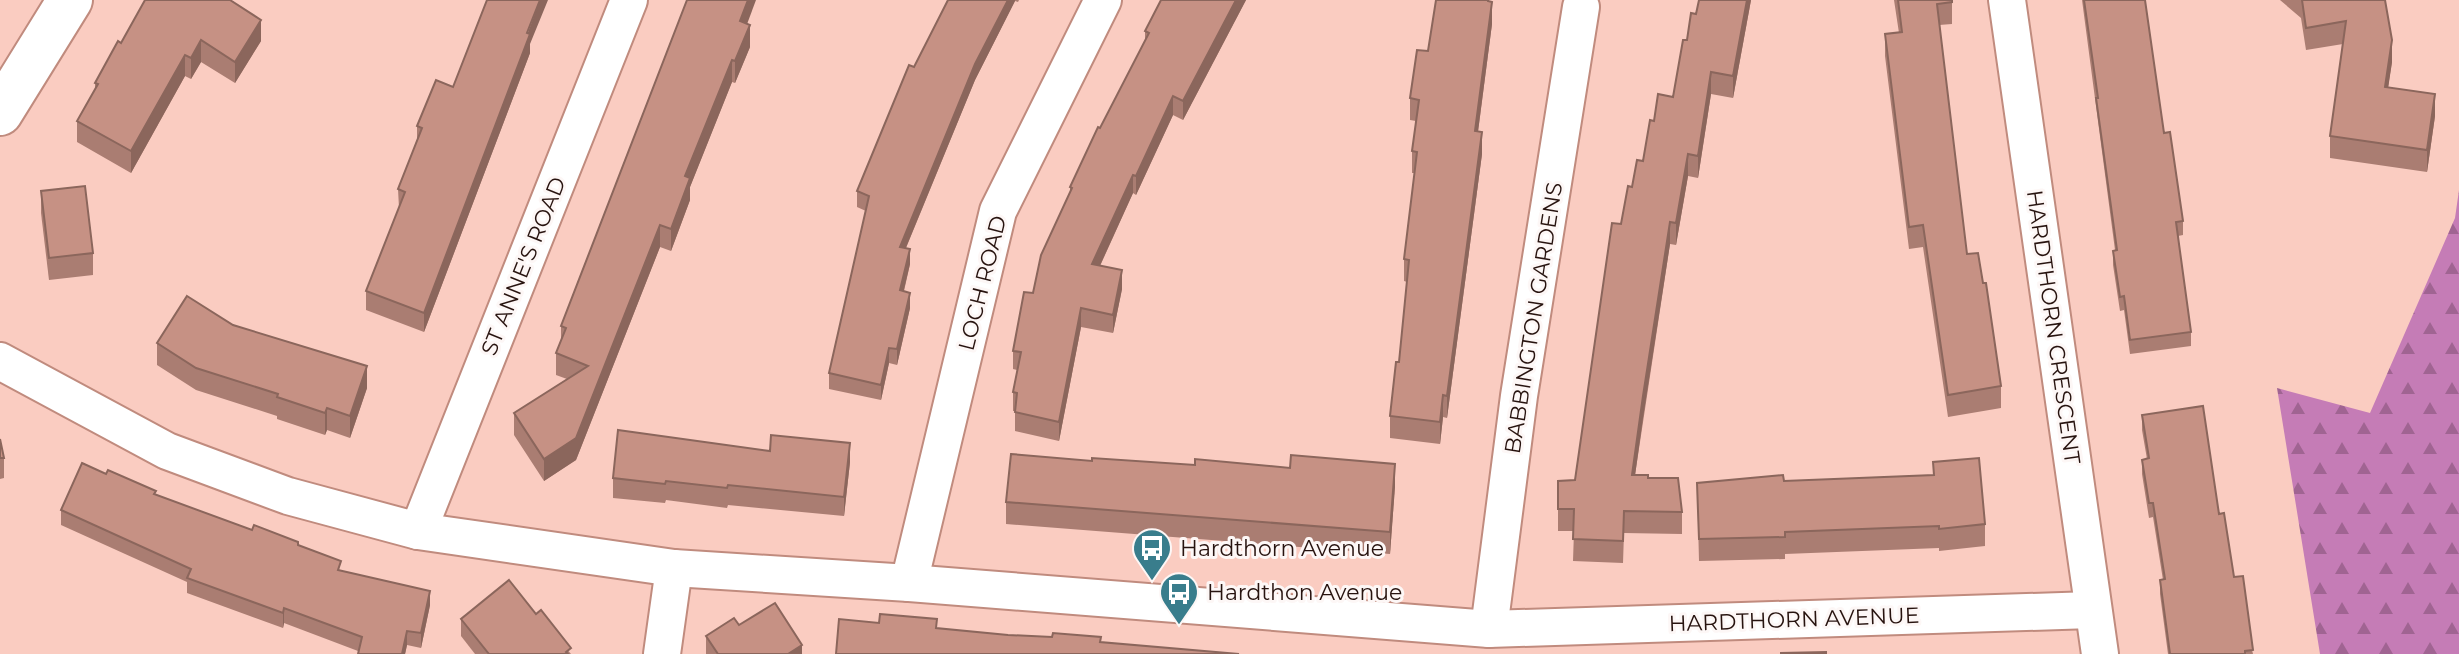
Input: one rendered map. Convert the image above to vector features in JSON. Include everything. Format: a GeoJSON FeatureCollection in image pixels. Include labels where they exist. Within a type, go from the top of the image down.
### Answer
{"type":"FeatureCollection","features":[{"type":"Feature","properties":{"kind":"street"},"geometry":{"type":"LineString","coordinates":[[0,113],[70,0]]}},
{"type":"Feature","properties":{"kind":"street","name":"ST ANNE'S ROAD"},"geometry":{"type":"LineString","coordinates":[[418,531],[629,0]]}},
{"type":"Feature","properties":{"kind":"street","name":"LOCH ROAD"},"geometry":{"type":"LineString","coordinates":[[909,583],[998,211],[1103,0]]}},
{"type":"Feature","properties":{"kind":"street","name":"HARDTHORN CRESCENT"},"geometry":{"type":"LineString","coordinates":[[2007,0],[2100,654]]}},
{"type":"Feature","properties":{"kind":"street","name":"BABBINGTON GARDENS"},"geometry":{"type":"LineString","coordinates":[[1489,629],[1519,396],[1581,7]]}},
{"type":"Feature","properties":{"kind":"street","name":"HARDTHORN AVENUE"},"geometry":{"type":"LineString","coordinates":[[0,361],[167,451],[288,496],[418,531],[674,568],[909,583],[1489,629],[2092,610]]}},
{"type":"Feature","properties":{"kind":"street"},"geometry":{"type":"LineString","coordinates":[[662,654],[674,568]]}},
{"type":"Feature","properties":{"kind":"green space"},"geometry":{"type":"Polygon","coordinates":[[[2459,190],[2459,654],[2320,654],[2277,388],[2370,413],[2455,218],[2459,190]]]}},
{"type":"Feature","properties":{"kind":"building"},"geometry":{"type":"Polygon","coordinates":[[[145,0],[230,0],[261,20],[235,62],[201,40],[191,58],[185,55],[131,151],[77,121],[118,41],[121,43],[145,0]]]}},
{"type":"Feature","properties":{"kind":"building"},"geometry":{"type":"Polygon","coordinates":[[[487,0],[540,0],[527,33],[530,34],[424,313],[366,291],[405,192],[398,189],[422,128],[417,126],[436,80],[453,87],[487,0]]]}},
{"type":"Feature","properties":{"kind":"building"},"geometry":{"type":"Polygon","coordinates":[[[687,0],[748,0],[740,21],[750,25],[735,61],[732,60],[685,176],[690,178],[671,229],[660,225],[576,438],[544,459],[514,413],[588,366],[556,353],[566,328],[561,326],[687,0]]]}},
{"type":"Feature","properties":{"kind":"building"},"geometry":{"type":"Polygon","coordinates":[[[948,0],[1008,0],[975,64],[900,247],[910,249],[900,290],[910,293],[897,349],[889,348],[881,385],[829,373],[869,196],[857,191],[909,65],[914,67],[948,0]]]}},
{"type":"Feature","properties":{"kind":"building"},"geometry":{"type":"Polygon","coordinates":[[[1161,0],[1236,0],[1183,101],[1173,96],[1092,264],[1122,270],[1113,315],[1081,308],[1059,422],[1015,412],[1017,393],[1013,392],[1021,352],[1013,351],[1024,292],[1033,293],[1041,255],[1070,187],[1098,127],[1149,33],[1145,31],[1161,0]]]}},
{"type":"Feature","properties":{"kind":"building"},"geometry":{"type":"Polygon","coordinates":[[[1436,0],[1492,2],[1475,131],[1482,132],[1447,396],[1443,395],[1440,422],[1390,416],[1396,362],[1399,362],[1409,260],[1404,259],[1417,152],[1412,151],[1419,100],[1410,98],[1417,50],[1428,51],[1436,0]]]}},
{"type":"Feature","properties":{"kind":"building"},"geometry":{"type":"Polygon","coordinates":[[[1699,0],[1747,0],[1733,76],[1711,72],[1698,156],[1688,154],[1676,223],[1670,222],[1632,475],[1678,478],[1682,512],[1624,511],[1623,541],[1573,539],[1574,509],[1558,509],[1558,481],[1575,480],[1612,223],[1621,224],[1628,186],[1632,187],[1637,160],[1643,161],[1658,94],[1673,97],[1683,40],[1687,40],[1691,13],[1696,14],[1699,0]]]}},
{"type":"Feature","properties":{"kind":"building"},"geometry":{"type":"Polygon","coordinates":[[[1898,0],[1952,0],[1937,4],[1967,254],[1978,253],[1983,283],[1986,283],[2001,386],[1948,395],[1923,225],[1909,227],[1885,34],[1902,32],[1898,0]]]}},
{"type":"Feature","properties":{"kind":"building"},"geometry":{"type":"Polygon","coordinates":[[[2084,0],[2145,0],[2164,133],[2170,132],[2183,221],[2176,222],[2191,332],[2130,340],[2113,251],[2117,250],[2084,0]]]}},
{"type":"Feature","properties":{"kind":"building"},"geometry":{"type":"Polygon","coordinates":[[[2302,0],[2385,0],[2392,40],[2385,87],[2435,94],[2427,150],[2330,136],[2346,21],[2306,28],[2302,0]]]}},
{"type":"Feature","properties":{"kind":"building"},"geometry":{"type":"Polygon","coordinates":[[[85,186],[93,253],[49,258],[41,191],[85,186]]]}},
{"type":"Feature","properties":{"kind":"building"},"geometry":{"type":"Polygon","coordinates":[[[187,296],[233,325],[367,366],[350,416],[327,408],[325,413],[277,397],[278,394],[196,368],[157,343],[187,296]]]}},
{"type":"Feature","properties":{"kind":"building"},"geometry":{"type":"Polygon","coordinates":[[[2203,406],[2219,514],[2224,513],[2234,577],[2243,576],[2253,650],[2245,651],[2245,654],[2170,654],[2160,580],[2165,579],[2153,503],[2149,503],[2142,460],[2149,458],[2142,415],[2203,406]]]}},
{"type":"Feature","properties":{"kind":"building"},"geometry":{"type":"Polygon","coordinates":[[[618,430],[770,451],[771,435],[850,443],[844,497],[728,485],[727,488],[613,478],[618,430]]]}},
{"type":"Feature","properties":{"kind":"building"},"geometry":{"type":"Polygon","coordinates":[[[1011,454],[1195,465],[1195,459],[1290,468],[1291,455],[1395,464],[1390,532],[1006,502],[1011,454]]]}},
{"type":"Feature","properties":{"kind":"building"},"geometry":{"type":"Polygon","coordinates":[[[1979,458],[1985,524],[1939,529],[1939,526],[1785,532],[1785,537],[1699,539],[1697,483],[1783,475],[1784,481],[1934,475],[1933,462],[1979,458]]]}},
{"type":"Feature","properties":{"kind":"building"},"geometry":{"type":"Polygon","coordinates":[[[82,463],[106,474],[108,470],[156,491],[154,494],[252,530],[254,525],[298,542],[298,545],[341,561],[338,570],[430,591],[421,633],[407,631],[402,654],[358,654],[362,637],[284,608],[283,613],[187,578],[191,569],[61,510],[82,463]]]}},
{"type":"Feature","properties":{"kind":"building"},"geometry":{"type":"Polygon","coordinates":[[[509,580],[536,614],[541,610],[571,648],[566,652],[568,654],[489,654],[461,619],[509,580]]]}},
{"type":"Feature","properties":{"kind":"building"},"geometry":{"type":"Polygon","coordinates":[[[775,603],[802,645],[788,654],[718,654],[706,636],[734,618],[739,625],[775,603]]]}},
{"type":"Feature","properties":{"kind":"building"},"geometry":{"type":"Polygon","coordinates":[[[880,614],[937,619],[936,628],[1008,635],[1052,637],[1053,633],[1101,637],[1100,642],[1239,654],[836,654],[839,619],[879,623],[880,614]]]}},
{"type":"Feature","properties":{"kind":"building"},"geometry":{"type":"Polygon","coordinates":[[[1781,653],[1826,654],[1781,654],[1781,653]]]}},
{"type":"Feature","properties":{"kind":"place","name":"Hardthorn Avenue"},"geometry":{"type":"Point","coordinates":[1152,582]}},
{"type":"Feature","properties":{"kind":"place","name":"Hardthon Avenue"},"geometry":{"type":"Point","coordinates":[1179,626]}}]}
